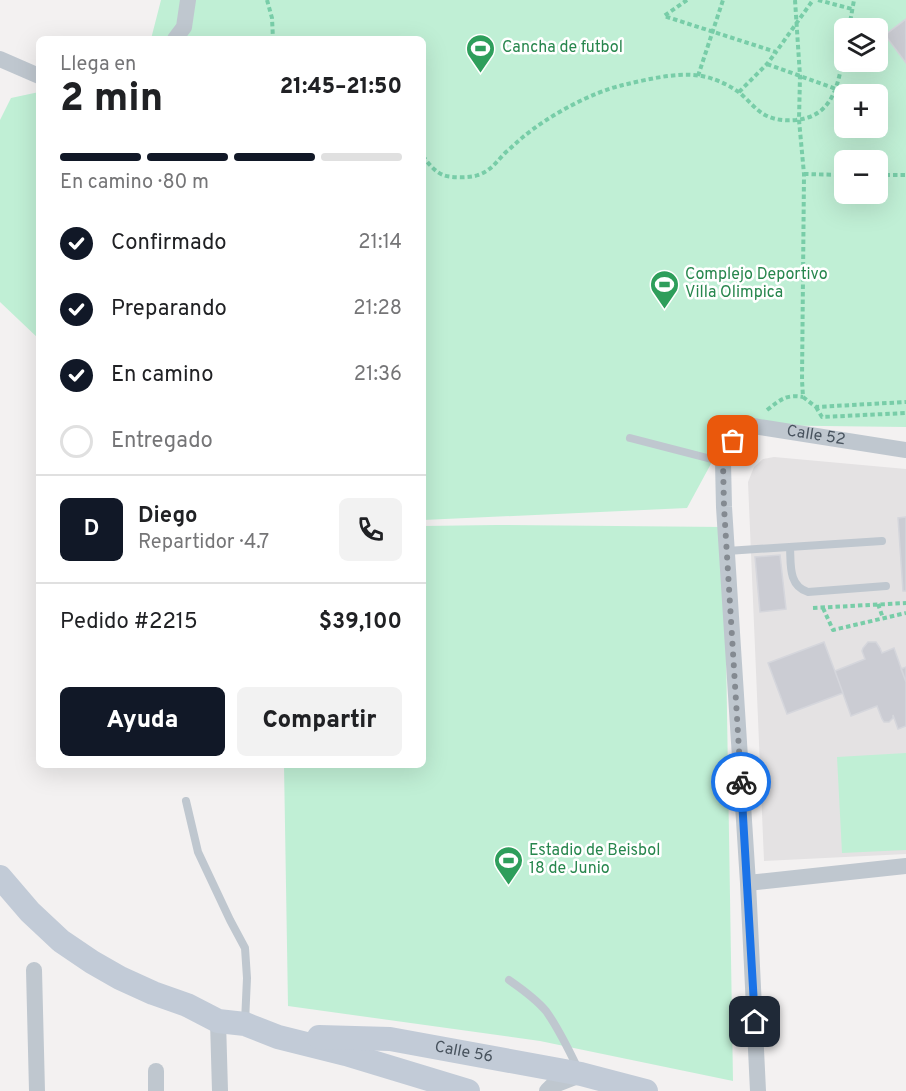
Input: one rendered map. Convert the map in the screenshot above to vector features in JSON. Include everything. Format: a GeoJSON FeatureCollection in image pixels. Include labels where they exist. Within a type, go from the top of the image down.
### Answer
{"type":"FeatureCollection","features":[{"type":"Feature","properties":{"kind":"street"},"geometry":{"type":"LineString","coordinates":[[177,36],[184,27],[188,0]]}},
{"type":"Feature","properties":{"kind":"street"},"geometry":{"type":"LineString","coordinates":[[0,59],[36,75]]}},
{"type":"Feature","properties":{"kind":"street"},"geometry":{"type":"LineString","coordinates":[[753,426],[733,441],[723,462],[758,1091]]}},
{"type":"Feature","properties":{"kind":"street","name":"Calle 52"},"geometry":{"type":"LineString","coordinates":[[753,426],[906,450]]}},
{"type":"Feature","properties":{"kind":"street"},"geometry":{"type":"LineString","coordinates":[[748,883],[906,866]]}},
{"type":"Feature","properties":{"kind":"street","name":"Calle 56"},"geometry":{"type":"LineString","coordinates":[[0,877],[61,941],[92,962],[144,990],[187,1005],[218,1021],[245,1024],[278,1037],[346,1054],[468,1091]]}},
{"type":"Feature","properties":{"kind":"street"},"geometry":{"type":"LineString","coordinates":[[34,970],[37,1091]]}},
{"type":"Feature","properties":{"kind":"street"},"geometry":{"type":"LineString","coordinates":[[218,1021],[220,1091]]}},
{"type":"Feature","properties":{"kind":"street","name":"Calle 56"},"geometry":{"type":"LineString","coordinates":[[278,1037],[390,1039],[581,1074],[646,1091]]}},
{"type":"Feature","properties":{"kind":"street"},"geometry":{"type":"LineString","coordinates":[[156,1071],[156,1091]]}},
{"type":"Feature","properties":{"kind":"street"},"geometry":{"type":"LineString","coordinates":[[547,1091],[552,1086],[581,1074]]}},
{"type":"Feature","properties":{"kind":"lane"},"geometry":{"type":"LineString","coordinates":[[630,438],[723,462]]}},
{"type":"Feature","properties":{"kind":"lane"},"geometry":{"type":"LineString","coordinates":[[727,551],[882,541]]}},
{"type":"Feature","properties":{"kind":"lane"},"geometry":{"type":"LineString","coordinates":[[790,547],[792,573],[800,590],[808,592],[886,586]]}},
{"type":"Feature","properties":{"kind":"lane"},"geometry":{"type":"LineString","coordinates":[[186,801],[198,852],[245,948],[247,978],[245,1024]]}},
{"type":"Feature","properties":{"kind":"lane"},"geometry":{"type":"LineString","coordinates":[[509,980],[545,1010],[581,1074]]}},
{"type":"Feature","properties":{"kind":"path"},"geometry":{"type":"LineString","coordinates":[[267,0],[272,18],[273,36]]}},
{"type":"Feature","properties":{"kind":"path"},"geometry":{"type":"LineString","coordinates":[[687,0],[664,16],[776,52]]}},
{"type":"Feature","properties":{"kind":"path"},"geometry":{"type":"LineString","coordinates":[[698,76],[723,0]]}},
{"type":"Feature","properties":{"kind":"path"},"geometry":{"type":"LineString","coordinates":[[795,0],[801,76],[799,120],[804,174],[803,397]]}},
{"type":"Feature","properties":{"kind":"path"},"geometry":{"type":"LineString","coordinates":[[739,92],[776,52],[813,0]]}},
{"type":"Feature","properties":{"kind":"path"},"geometry":{"type":"LineString","coordinates":[[818,0],[852,9]]}},
{"type":"Feature","properties":{"kind":"path"},"geometry":{"type":"LineString","coordinates":[[851,18],[854,0]]}},
{"type":"Feature","properties":{"kind":"path"},"geometry":{"type":"LineString","coordinates":[[766,64],[834,88]]}},
{"type":"Feature","properties":{"kind":"path"},"geometry":{"type":"LineString","coordinates":[[426,160],[443,175],[476,177],[489,170],[526,135],[558,114],[590,96],[645,80],[682,74],[711,78],[739,92],[765,115],[781,121],[814,116],[828,105],[834,93]]}},
{"type":"Feature","properties":{"kind":"path"},"geometry":{"type":"LineString","coordinates":[[804,174],[834,175]]}},
{"type":"Feature","properties":{"kind":"path"},"geometry":{"type":"LineString","coordinates":[[888,175],[906,175]]}},
{"type":"Feature","properties":{"kind":"path"},"geometry":{"type":"LineString","coordinates":[[753,426],[780,400],[793,395],[803,397],[816,407],[822,417],[906,413]]}},
{"type":"Feature","properties":{"kind":"path"},"geometry":{"type":"LineString","coordinates":[[816,407],[906,402]]}},
{"type":"Feature","properties":{"kind":"path"},"geometry":{"type":"LineString","coordinates":[[872,587],[883,618]]}},
{"type":"Feature","properties":{"kind":"path"},"geometry":{"type":"LineString","coordinates":[[813,608],[906,603]]}},
{"type":"Feature","properties":{"kind":"path"},"geometry":{"type":"LineString","coordinates":[[823,608],[833,630],[906,613]]}},
{"type":"Feature","properties":{"kind":"shaded area"},"geometry":{"type":"Polygon","coordinates":[[[774,457],[906,469],[906,854],[764,861],[748,482],[754,467],[763,459],[774,457]]]}},
{"type":"Feature","properties":{"kind":"green space","name":"Complejo Deportivo Villa Olimpica"},"geometry":{"type":"Polygon","coordinates":[[[161,0],[906,0],[906,427],[732,425],[687,508],[426,520],[426,36],[152,36],[161,0]]]}},
{"type":"Feature","properties":{"kind":"green space"},"geometry":{"type":"Polygon","coordinates":[[[36,93],[36,336],[0,302],[0,120],[11,98],[36,93]]]}},
{"type":"Feature","properties":{"kind":"green space","name":"Estadio de Beisbol 18 de Junio"},"geometry":{"type":"Polygon","coordinates":[[[426,526],[724,527],[733,1081],[540,1041],[288,1006],[284,768],[426,768],[426,526]]]}},
{"type":"Feature","properties":{"kind":"green space"},"geometry":{"type":"Polygon","coordinates":[[[906,753],[906,850],[842,853],[837,757],[906,753]]]}},
{"type":"Feature","properties":{"kind":"building"},"geometry":{"type":"Polygon","coordinates":[[[906,19],[906,63],[888,39],[888,33],[906,19]]]}},
{"type":"Feature","properties":{"kind":"building"},"geometry":{"type":"Polygon","coordinates":[[[906,517],[906,591],[903,591],[898,518],[906,517]]]}},
{"type":"Feature","properties":{"kind":"building"},"geometry":{"type":"Polygon","coordinates":[[[780,555],[786,609],[760,612],[755,557],[780,555]]]}},
{"type":"Feature","properties":{"kind":"building"},"geometry":{"type":"Polygon","coordinates":[[[824,642],[843,693],[787,714],[768,663],[824,642]]]}},
{"type":"Feature","properties":{"kind":"building"},"geometry":{"type":"Polygon","coordinates":[[[868,642],[876,642],[882,653],[894,648],[906,682],[906,726],[898,729],[893,715],[889,722],[884,722],[877,706],[851,716],[835,671],[865,659],[862,651],[868,642]]]}},
{"type":"Feature","properties":{"kind":"building"},"geometry":{"type":"Polygon","coordinates":[[[906,667],[906,682],[901,669],[906,667]]]}},
{"type":"Feature","properties":{"kind":"way so far"},"geometry":{"type":"LineString","coordinates":[[733,441],[723,462],[724,507],[741,782]]}},
{"type":"Feature","properties":{"kind":"place","name":"Cancha de futbol"},"geometry":{"type":"Point","coordinates":[481,74]}},
{"type":"Feature","properties":{"kind":"place","name":"Complejo Deportivo Villa Olimpica"},"geometry":{"type":"Point","coordinates":[664,310]}},
{"type":"Feature","properties":{"kind":"place","name":"Estadio de Beisbol 18 de Junio"},"geometry":{"type":"Point","coordinates":[508,886]}},
{"type":"Feature","properties":{"kind":"route"},"geometry":{"type":"LineString","coordinates":[[741,782],[755,1022]]}}]}
